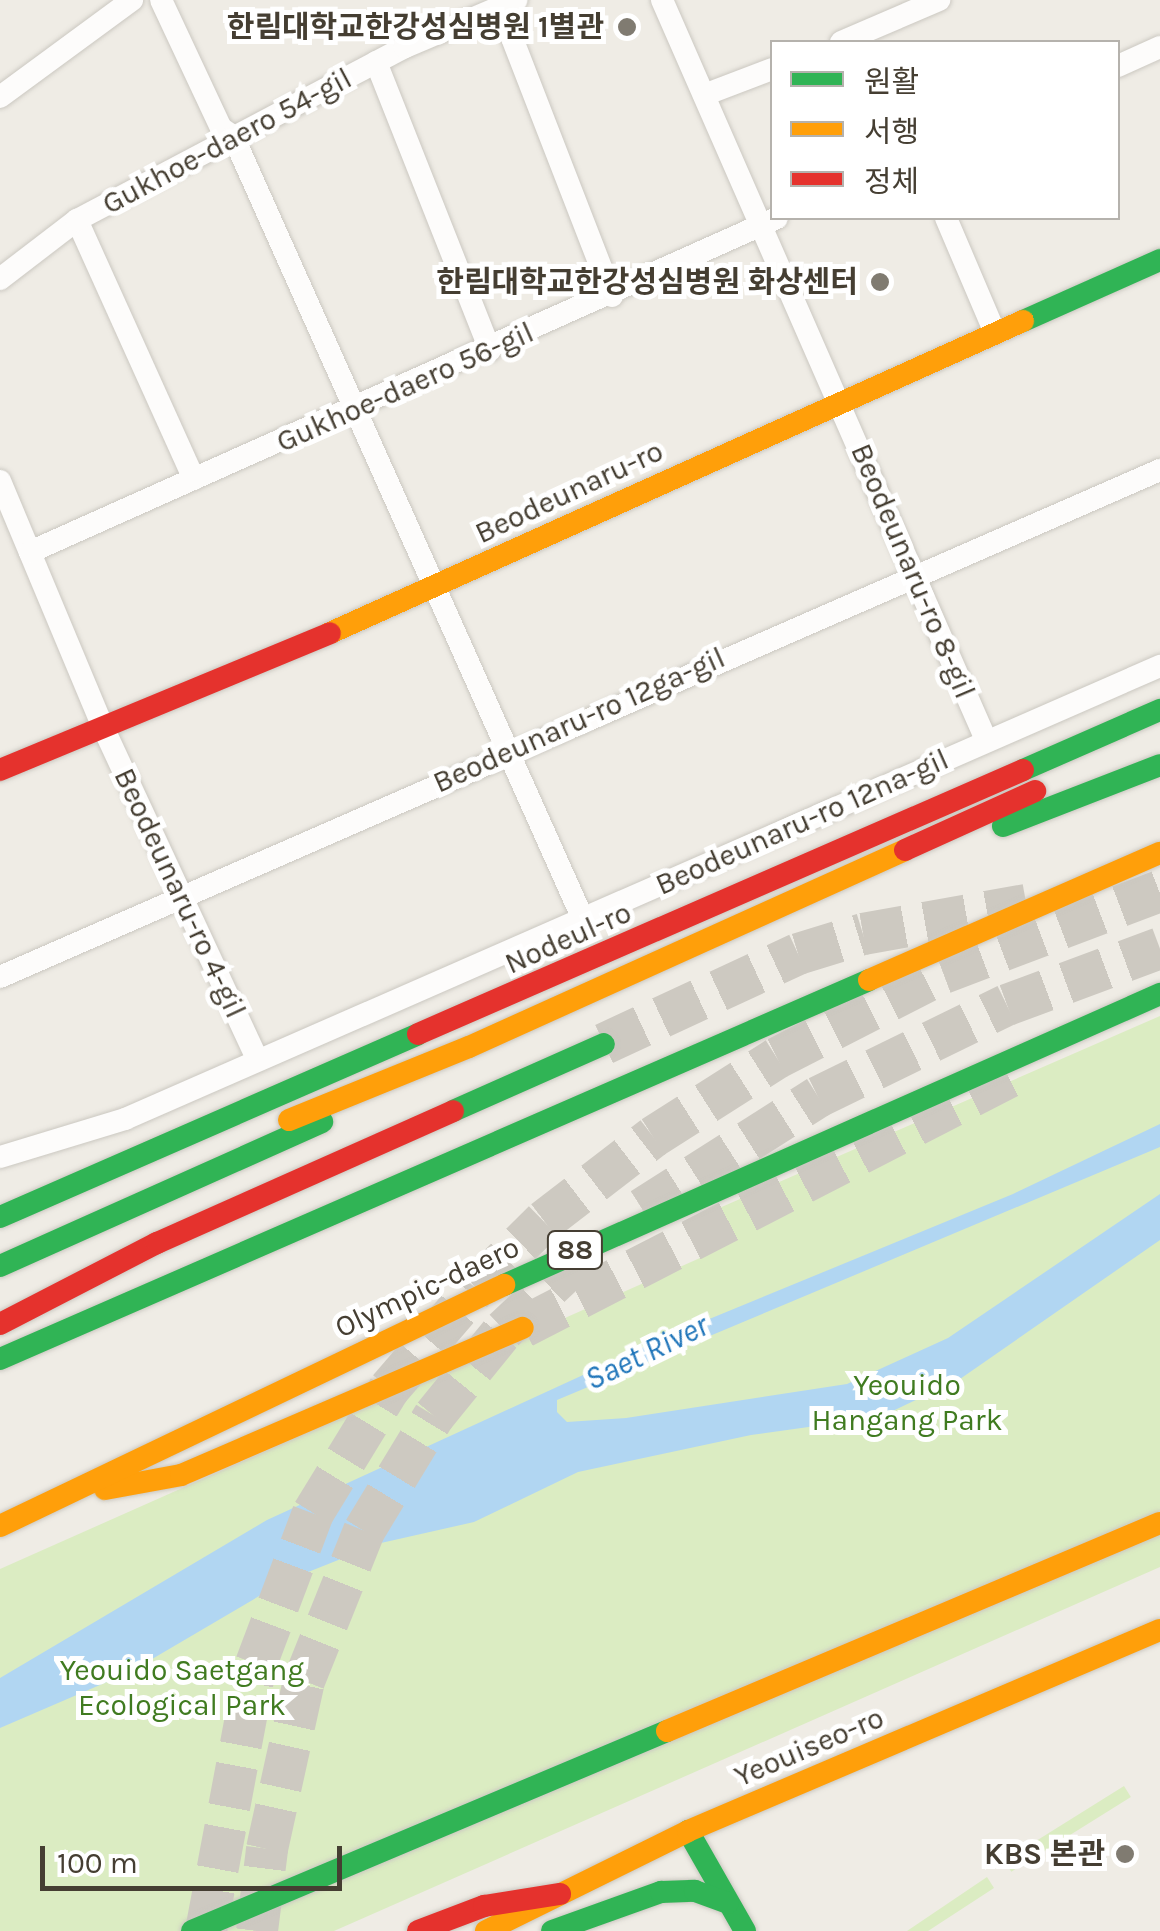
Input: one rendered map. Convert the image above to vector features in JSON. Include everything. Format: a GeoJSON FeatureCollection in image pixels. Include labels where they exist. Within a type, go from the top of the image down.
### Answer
{"type":"FeatureCollection","features":[{"type":"Feature","properties":{"kind":"main road","name":"Beodeunaru-ro"},"geometry":{"type":"LineString","coordinates":[[0,770],[434,588],[840,401],[1158,267]]}},
{"type":"Feature","properties":{"kind":"main road"},"geometry":{"type":"LineString","coordinates":[[930,808],[1040,737],[1160,687]]}},
{"type":"Feature","properties":{"kind":"main road","name":"Nodeul-ro"},"geometry":{"type":"LineString","coordinates":[[0,1217],[484,1009],[930,808],[1160,710]]}},
{"type":"Feature","properties":{"kind":"main road","name":"Nodeul-ro"},"geometry":{"type":"LineString","coordinates":[[0,1238],[469,1046],[1160,738]]}},
{"type":"Feature","properties":{"kind":"main road"},"geometry":{"type":"LineString","coordinates":[[862,871],[1063,807],[1160,766]]}},
{"type":"Feature","properties":{"kind":"main road"},"geometry":{"type":"LineString","coordinates":[[0,1359],[1160,853]]}},
{"type":"Feature","properties":{"kind":"main road","name":"Olympic-daero"},"geometry":{"type":"LineString","coordinates":[[0,1526],[589,1244],[1160,994]]}},
{"type":"Feature","properties":{"kind":"main road"},"geometry":{"type":"LineString","coordinates":[[0,1198],[213,1105],[484,1009]]}},
{"type":"Feature","properties":{"kind":"main road"},"geometry":{"type":"LineString","coordinates":[[0,1324],[156,1243],[604,1044]]}},
{"type":"Feature","properties":{"kind":"main road"},"geometry":{"type":"LineString","coordinates":[[0,1266],[237,1165],[469,1046]]}},
{"type":"Feature","properties":{"kind":"main road"},"geometry":{"type":"LineString","coordinates":[[60,1496],[182,1475],[523,1328]]}},
{"type":"Feature","properties":{"kind":"main road"},"geometry":{"type":"LineString","coordinates":[[192,1931],[1160,1523]]}},
{"type":"Feature","properties":{"kind":"main road","name":"Yeouiseo-ro"},"geometry":{"type":"LineString","coordinates":[[486,1931],[688,1831],[1160,1630]]}},
{"type":"Feature","properties":{"kind":"main road"},"geometry":{"type":"LineString","coordinates":[[688,1831],[745,1931]]}},
{"type":"Feature","properties":{"kind":"main road"},"geometry":{"type":"LineString","coordinates":[[552,1931],[661,1892],[695,1890],[728,1903]]}},
{"type":"Feature","properties":{"kind":"main road"},"geometry":{"type":"LineString","coordinates":[[579,1931],[661,1892]]}},
{"type":"Feature","properties":{"kind":"main road"},"geometry":{"type":"LineString","coordinates":[[418,1931],[484,1906],[560,1894]]}},
{"type":"Feature","properties":{"kind":"street"},"geometry":{"type":"LineString","coordinates":[[0,97],[132,0]]}},
{"type":"Feature","properties":{"kind":"street"},"geometry":{"type":"LineString","coordinates":[[161,0],[221,128],[233,136],[583,919]]}},
{"type":"Feature","properties":{"kind":"street","name":"Beodeunaru-ro 8-gil"},"geometry":{"type":"LineString","coordinates":[[662,0],[704,95],[770,221],[840,401],[986,740]]}},
{"type":"Feature","properties":{"kind":"street"},"geometry":{"type":"LineString","coordinates":[[874,37],[939,0]]}},
{"type":"Feature","properties":{"kind":"street","name":"Gukhoe-daero 54-gil"},"geometry":{"type":"LineString","coordinates":[[0,278],[78,220],[233,136],[376,62],[508,4],[612,296]]}},
{"type":"Feature","properties":{"kind":"street"},"geometry":{"type":"LineString","coordinates":[[1120,65],[1160,47]]}},
{"type":"Feature","properties":{"kind":"street","name":"Gukhoe-daero 54-gil"},"geometry":{"type":"LineString","coordinates":[[376,62],[490,350]]}},
{"type":"Feature","properties":{"kind":"street"},"geometry":{"type":"LineString","coordinates":[[704,95],[770,70]]}},
{"type":"Feature","properties":{"kind":"street","name":"Gukhoe-daero 54-gil"},"geometry":{"type":"LineString","coordinates":[[78,220],[194,479]]}},
{"type":"Feature","properties":{"kind":"street"},"geometry":{"type":"LineString","coordinates":[[947,220],[995,333]]}},
{"type":"Feature","properties":{"kind":"street","name":"Gukhoe-daero 56-gil"},"geometry":{"type":"LineString","coordinates":[[30,552],[612,296],[770,221]]}},
{"type":"Feature","properties":{"kind":"street","name":"Beodeunaru-ro 12ga-gil"},"geometry":{"type":"LineString","coordinates":[[0,977],[507,751],[1160,470]]}},
{"type":"Feature","properties":{"kind":"street","name":"Beodeunaru-ro 4-gil"},"geometry":{"type":"LineString","coordinates":[[0,482],[103,728],[257,1059]]}},
{"type":"Feature","properties":{"kind":"street","name":"Beodeunaru-ro 12na-gil"},"geometry":{"type":"LineString","coordinates":[[0,1158],[110,1124],[1160,666]]}},
{"type":"Feature","properties":{"kind":"green space","name":"Yeouido Hangang Park"},"geometry":{"type":"Polygon","coordinates":[[[1160,1016],[1160,1567],[334,1931],[0,1931],[0,1569],[700,1258],[685,1223],[1160,1016]]]}},
{"type":"Feature","properties":{"kind":"green space"},"geometry":{"type":"Polygon","coordinates":[[[1124,1786],[1131,1797],[1011,1872],[1004,1861],[1124,1786]]]}},
{"type":"Feature","properties":{"kind":"green space"},"geometry":{"type":"Polygon","coordinates":[[[987,1877],[994,1888],[928,1931],[907,1931],[987,1877]]]}},
{"type":"Feature","properties":{"kind":"water","name":"Saet River"},"geometry":{"type":"Polygon","coordinates":[[[1160,1124],[1160,1147],[557,1400],[557,1412],[567,1422],[626,1418],[847,1384],[948,1338],[1160,1194],[1160,1240],[960,1379],[880,1417],[751,1435],[578,1472],[474,1522],[381,1543],[283,1582],[130,1672],[0,1728],[0,1678],[267,1520],[668,1336],[1013,1194],[1160,1124]]]}},
{"type":"Feature","properties":{"kind":"tunnel"},"geometry":{"type":"LineString","coordinates":[[206,1931],[256,1664],[313,1513],[389,1389],[476,1288],[544,1221],[653,1137],[777,1058],[943,973],[1160,891]]}},
{"type":"Feature","properties":{"kind":"tunnel"},"geometry":{"type":"LineString","coordinates":[[604,1044],[798,954],[863,934],[1026,905]]}},
{"type":"Feature","properties":{"kind":"tunnel"},"geometry":{"type":"LineString","coordinates":[[642,1209],[818,1097],[1007,1005],[1160,948]]}},
{"type":"Feature","properties":{"kind":"tunnel"},"geometry":{"type":"LineString","coordinates":[[523,1327],[1011,1076]]}},
{"type":"Feature","properties":{"kind":"tunnel"},"geometry":{"type":"LineString","coordinates":[[257,1931],[267,1849],[304,1681],[364,1531],[434,1416],[504,1330],[590,1249]]}},
{"type":"Feature","properties":{"kind":"traffic: fast"},"geometry":{"type":"LineString","coordinates":[[1023,321],[1160,260]]}},
{"type":"Feature","properties":{"kind":"traffic: fast"},"geometry":{"type":"LineString","coordinates":[[1023,770],[1160,710]]}},
{"type":"Feature","properties":{"kind":"traffic: fast"},"geometry":{"type":"LineString","coordinates":[[1003,826],[1160,765]]}},
{"type":"Feature","properties":{"kind":"traffic: fast"},"geometry":{"type":"LineString","coordinates":[[0,1359],[869,980]]}},
{"type":"Feature","properties":{"kind":"traffic: fast"},"geometry":{"type":"LineString","coordinates":[[504,1285],[1160,994]]}},
{"type":"Feature","properties":{"kind":"traffic: fast"},"geometry":{"type":"LineString","coordinates":[[0,1217],[418,1034]]}},
{"type":"Feature","properties":{"kind":"traffic: fast"},"geometry":{"type":"LineString","coordinates":[[453,1111],[604,1044]]}},
{"type":"Feature","properties":{"kind":"traffic: fast"},"geometry":{"type":"LineString","coordinates":[[0,1266],[322,1122]]}},
{"type":"Feature","properties":{"kind":"traffic: fast"},"geometry":{"type":"LineString","coordinates":[[192,1931],[667,1731]]}},
{"type":"Feature","properties":{"kind":"traffic: fast"},"geometry":{"type":"LineString","coordinates":[[688,1831],[745,1931]]}},
{"type":"Feature","properties":{"kind":"traffic: fast"},"geometry":{"type":"LineString","coordinates":[[552,1931],[661,1892],[695,1891],[728,1903]]}},
{"type":"Feature","properties":{"kind":"traffic: slow"},"geometry":{"type":"LineString","coordinates":[[330,633],[1023,321]]}},
{"type":"Feature","properties":{"kind":"traffic: slow"},"geometry":{"type":"LineString","coordinates":[[289,1120],[469,1047],[905,850]]}},
{"type":"Feature","properties":{"kind":"traffic: slow"},"geometry":{"type":"LineString","coordinates":[[869,980],[1160,853]]}},
{"type":"Feature","properties":{"kind":"traffic: slow"},"geometry":{"type":"LineString","coordinates":[[0,1526],[504,1285]]}},
{"type":"Feature","properties":{"kind":"traffic: slow"},"geometry":{"type":"LineString","coordinates":[[105,1489],[181,1475],[523,1328]]}},
{"type":"Feature","properties":{"kind":"traffic: slow"},"geometry":{"type":"LineString","coordinates":[[667,1731],[1160,1523]]}},
{"type":"Feature","properties":{"kind":"traffic: slow"},"geometry":{"type":"LineString","coordinates":[[486,1931],[688,1831],[1160,1630]]}},
{"type":"Feature","properties":{"kind":"traffic: jam"},"geometry":{"type":"LineString","coordinates":[[0,770],[330,633]]}},
{"type":"Feature","properties":{"kind":"traffic: jam"},"geometry":{"type":"LineString","coordinates":[[418,1034],[1023,770]]}},
{"type":"Feature","properties":{"kind":"traffic: jam"},"geometry":{"type":"LineString","coordinates":[[905,850],[1035,791]]}},
{"type":"Feature","properties":{"kind":"traffic: jam"},"geometry":{"type":"LineString","coordinates":[[0,1324],[157,1243],[453,1111]]}},
{"type":"Feature","properties":{"kind":"traffic: jam"},"geometry":{"type":"LineString","coordinates":[[418,1931],[484,1906],[560,1894]]}},
{"type":"Feature","properties":{"kind":"place","name":"한림대학교한강성심병원 1별관"},"geometry":{"type":"Point","coordinates":[627,27]}},
{"type":"Feature","properties":{"kind":"place","name":"한림대학교한강성심병원 화상센터"},"geometry":{"type":"Point","coordinates":[880,282]}},
{"type":"Feature","properties":{"kind":"place","name":"KBS 본관"},"geometry":{"type":"Point","coordinates":[1125,1854]}},
{"type":"Feature","properties":{"kind":"park label","name":"Yeouido Saetgang Ecological Park"},"geometry":{"type":"Point","coordinates":[182,1687]}}]}
